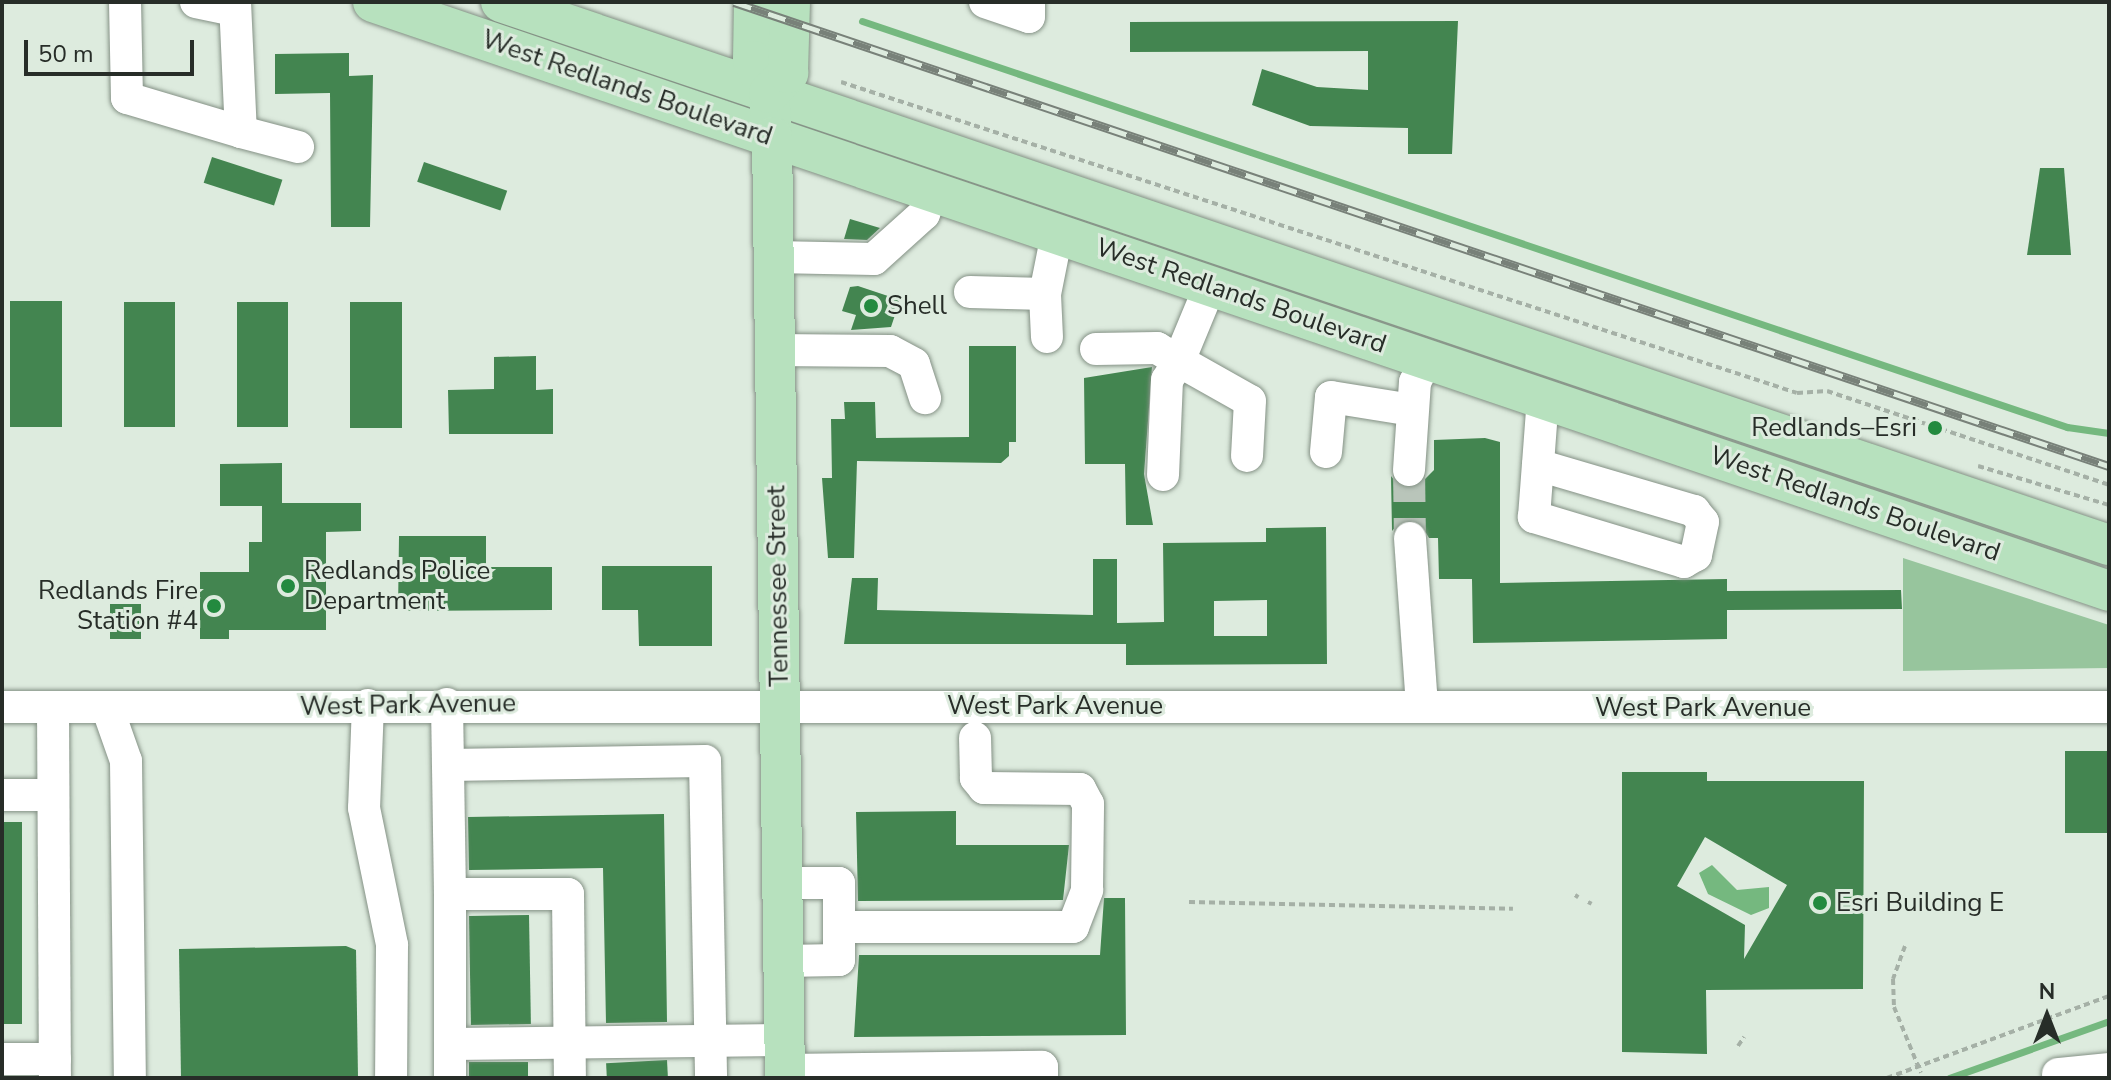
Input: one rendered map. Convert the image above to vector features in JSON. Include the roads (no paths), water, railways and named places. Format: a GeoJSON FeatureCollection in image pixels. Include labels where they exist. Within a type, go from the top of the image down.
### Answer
{"type":"FeatureCollection","features":[{"type":"Feature","properties":{"kind":"main road","name":"West Redlands Boulevard"},"geometry":{"type":"LineString","coordinates":[[373,2],[2109,591]]}},
{"type":"Feature","properties":{"kind":"main road","name":"West Redlands Boulevard"},"geometry":{"type":"LineString","coordinates":[[501,2],[2109,545]]}},
{"type":"Feature","properties":{"kind":"main road","name":"Tennessee Street"},"geometry":{"type":"LineString","coordinates":[[754,2],[753,61],[769,93],[772,137],[785,1063]]}},
{"type":"Feature","properties":{"kind":"main road"},"geometry":{"type":"LineString","coordinates":[[769,93],[788,73],[790,2]]}},
{"type":"Feature","properties":{"kind":"street"},"geometry":{"type":"LineString","coordinates":[[125,2],[127,98],[298,147]]}},
{"type":"Feature","properties":{"kind":"street"},"geometry":{"type":"LineString","coordinates":[[196,2],[234,6],[241,132]]}},
{"type":"Feature","properties":{"kind":"street"},"geometry":{"type":"LineString","coordinates":[[985,2],[1029,17],[1029,2]]}},
{"type":"Feature","properties":{"kind":"street"},"geometry":{"type":"LineString","coordinates":[[774,257],[874,259],[924,214],[932,192]]}},
{"type":"Feature","properties":{"kind":"street"},"geometry":{"type":"LineString","coordinates":[[1047,337],[1045,294],[1057,234]]}},
{"type":"Feature","properties":{"kind":"street"},"geometry":{"type":"LineString","coordinates":[[1163,475],[1167,380],[1179,361],[1210,286]]}},
{"type":"Feature","properties":{"kind":"street"},"geometry":{"type":"LineString","coordinates":[[970,292],[1045,294]]}},
{"type":"Feature","properties":{"kind":"street"},"geometry":{"type":"LineString","coordinates":[[1096,349],[1157,348],[1250,401],[1247,456]]}},
{"type":"Feature","properties":{"kind":"street"},"geometry":{"type":"LineString","coordinates":[[773,350],[890,351],[914,364],[925,398]]}},
{"type":"Feature","properties":{"kind":"street"},"geometry":{"type":"LineString","coordinates":[[1409,470],[1412,410],[1427,359]]}},
{"type":"Feature","properties":{"kind":"street"},"geometry":{"type":"LineString","coordinates":[[1326,452],[1331,397],[1412,410]]}},
{"type":"Feature","properties":{"kind":"street"},"geometry":{"type":"LineString","coordinates":[[1538,465],[1694,511],[1703,522],[1696,555],[1684,562],[1534,517],[1543,398]]}},
{"type":"Feature","properties":{"kind":"street"},"geometry":{"type":"LineString","coordinates":[[1410,538],[1422,707]]}},
{"type":"Feature","properties":{"kind":"street"},"geometry":{"type":"LineString","coordinates":[[447,704],[450,1078]]}},
{"type":"Feature","properties":{"kind":"street","name":"West Park Avenue"},"geometry":{"type":"LineString","coordinates":[[2,707],[780,704],[2109,707]]}},
{"type":"Feature","properties":{"kind":"street"},"geometry":{"type":"LineString","coordinates":[[368,705],[364,808],[392,945],[391,1078]]}},
{"type":"Feature","properties":{"kind":"street"},"geometry":{"type":"LineString","coordinates":[[2,1059],[55,1068],[53,707]]}},
{"type":"Feature","properties":{"kind":"street"},"geometry":{"type":"LineString","coordinates":[[107,707],[126,761],[130,1078]]}},
{"type":"Feature","properties":{"kind":"street"},"geometry":{"type":"LineString","coordinates":[[839,927],[1073,927],[1087,890],[1088,804],[1080,789],[984,788],[976,778],[975,738]]}},
{"type":"Feature","properties":{"kind":"street"},"geometry":{"type":"LineString","coordinates":[[448,765],[705,761],[711,1078]]}},
{"type":"Feature","properties":{"kind":"street"},"geometry":{"type":"LineString","coordinates":[[2,795],[53,795]]}},
{"type":"Feature","properties":{"kind":"street"},"geometry":{"type":"LineString","coordinates":[[783,883],[839,883],[839,960],[784,961]]}},
{"type":"Feature","properties":{"kind":"street"},"geometry":{"type":"LineString","coordinates":[[450,894],[568,894],[570,1078]]}},
{"type":"Feature","properties":{"kind":"street"},"geometry":{"type":"LineString","coordinates":[[450,1044],[711,1044],[785,1063],[1042,1067],[1042,1078]]}},
{"type":"Feature","properties":{"kind":"street"},"geometry":{"type":"LineString","coordinates":[[2058,1074],[2109,1069]]}},
{"type":"Feature","properties":{"kind":"waterway"},"geometry":{"type":"LineString","coordinates":[[862,21],[2067,427],[2109,433]]}},
{"type":"Feature","properties":{"kind":"waterway"},"geometry":{"type":"LineString","coordinates":[[1949,1078],[2109,1021]]}},
{"type":"Feature","properties":{"kind":"tunnel"},"geometry":{"type":"LineString","coordinates":[[1409,470],[1410,538]]}},
{"type":"Feature","properties":{"kind":"railway"},"geometry":{"type":"LineString","coordinates":[[734,2],[2109,466]]}},
{"type":"Feature","properties":{"kind":"place","name":"Shell"},"geometry":{"type":"Point","coordinates":[871,306]}},
{"type":"Feature","properties":{"kind":"place","name":"Redlands–Esri"},"geometry":{"type":"Point","coordinates":[1935,428]}},
{"type":"Feature","properties":{"kind":"place","name":"Redlands Police Department"},"geometry":{"type":"Point","coordinates":[288,586]}},
{"type":"Feature","properties":{"kind":"place","name":"Redlands Fire Station #4"},"geometry":{"type":"Point","coordinates":[214,606]}},
{"type":"Feature","properties":{"kind":"place","name":"Esri Building E"},"geometry":{"type":"Point","coordinates":[1820,903]}}]}
